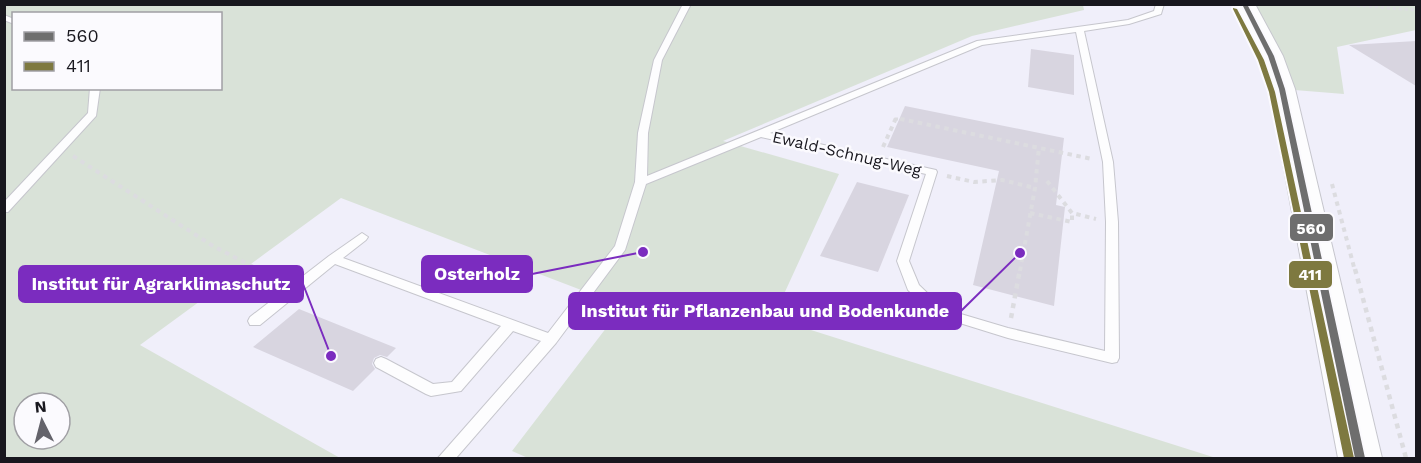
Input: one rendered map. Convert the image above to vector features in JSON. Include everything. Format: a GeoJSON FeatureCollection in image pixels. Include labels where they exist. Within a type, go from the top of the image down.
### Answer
{"type":"FeatureCollection","features":[{"type":"Feature","properties":{"kind":"main road"},"geometry":{"type":"LineString","coordinates":[[1244,4],[1271,56],[1282,89],[1360,459]]}},
{"type":"Feature","properties":{"kind":"lane"},"geometry":{"type":"LineString","coordinates":[[450,458],[551,339],[621,247],[641,182],[642,133],[658,60],[687,4]]}},
{"type":"Feature","properties":{"kind":"lane"},"geometry":{"type":"LineString","coordinates":[[641,182],[711,152],[763,134],[980,43],[1129,22],[1158,12],[1160,4]]}},
{"type":"Feature","properties":{"kind":"lane"},"geometry":{"type":"LineString","coordinates":[[932,172],[903,261],[913,287],[939,312],[1008,333],[1112,358],[1112,222],[1108,162],[1079,28]]}},
{"type":"Feature","properties":{"kind":"lane"},"geometry":{"type":"LineString","coordinates":[[4,209],[93,114],[95,90]]}},
{"type":"Feature","properties":{"kind":"lane","name":"Ewald-Schnug-Weg"},"geometry":{"type":"LineString","coordinates":[[763,134],[932,172]]}},
{"type":"Feature","properties":{"kind":"lane"},"geometry":{"type":"LineString","coordinates":[[255,321],[362,237]]}},
{"type":"Feature","properties":{"kind":"lane"},"geometry":{"type":"LineString","coordinates":[[333,259],[551,339]]}},
{"type":"Feature","properties":{"kind":"lane"},"geometry":{"type":"LineString","coordinates":[[381,363],[431,390],[456,387],[511,324]]}},
{"type":"Feature","properties":{"kind":"path"},"geometry":{"type":"LineString","coordinates":[[1340,4],[1416,10]]}},
{"type":"Feature","properties":{"kind":"path"},"geometry":{"type":"LineString","coordinates":[[877,160],[896,118],[1108,162]]}},
{"type":"Feature","properties":{"kind":"path"},"geometry":{"type":"LineString","coordinates":[[1008,333],[1035,188],[1039,147]]}},
{"type":"Feature","properties":{"kind":"path"},"geometry":{"type":"LineString","coordinates":[[61,150],[130,191],[213,246],[297,289]]}},
{"type":"Feature","properties":{"kind":"path"},"geometry":{"type":"LineString","coordinates":[[932,172],[974,182],[1002,180],[1035,188]]}},
{"type":"Feature","properties":{"kind":"path"},"geometry":{"type":"LineString","coordinates":[[1030,213],[1072,222],[1072,213],[1047,181]]}},
{"type":"Feature","properties":{"kind":"path"},"geometry":{"type":"LineString","coordinates":[[1072,213],[1112,222]]}},
{"type":"Feature","properties":{"kind":"shaded area"},"geometry":{"type":"Polygon","coordinates":[[[4,5],[1083,5],[1084,10],[972,36],[723,141],[839,174],[773,318],[1216,458],[528,458],[512,451],[623,306],[341,198],[140,345],[340,458],[5,458],[4,5]]]}},
{"type":"Feature","properties":{"kind":"shaded area"},"geometry":{"type":"Polygon","coordinates":[[[1244,5],[1416,5],[1416,30],[1337,47],[1344,94],[1282,89],[1244,5]]]}},
{"type":"Feature","properties":{"kind":"building"},"geometry":{"type":"Polygon","coordinates":[[[1416,41],[1416,86],[1349,45],[1416,41]]]}},
{"type":"Feature","properties":{"kind":"building"},"geometry":{"type":"Polygon","coordinates":[[[1031,49],[1074,55],[1074,95],[1028,87],[1031,49]]]}},
{"type":"Feature","properties":{"kind":"building"},"geometry":{"type":"Polygon","coordinates":[[[905,106],[1064,138],[1056,205],[1065,207],[1054,306],[973,285],[999,171],[887,147],[905,106]]]}},
{"type":"Feature","properties":{"kind":"building"},"geometry":{"type":"Polygon","coordinates":[[[857,182],[909,195],[878,272],[820,256],[857,182]]]}},
{"type":"Feature","properties":{"kind":"building"},"geometry":{"type":"Polygon","coordinates":[[[299,309],[396,348],[387,357],[380,355],[374,358],[372,364],[375,369],[353,391],[253,347],[299,309]]]}},
{"type":"Feature","properties":{"kind":"transit line","name":"560"},"geometry":{"type":"LineString","coordinates":[[1244,4],[1271,56],[1282,89],[1360,458]]}},
{"type":"Feature","properties":{"kind":"transit line","name":"411"},"geometry":{"type":"LineString","coordinates":[[1235,9],[1261,60],[1272,92],[1349,458]]}},
{"type":"Feature","properties":{"kind":"place","name":"Osterholz"},"geometry":{"type":"Point","coordinates":[643,252]}},
{"type":"Feature","properties":{"kind":"place","name":"Institut für Pflanzenbau und Bodenkunde"},"geometry":{"type":"Point","coordinates":[1020,253]}},
{"type":"Feature","properties":{"kind":"place","name":"Institut für Agrarklimaschutz"},"geometry":{"type":"Point","coordinates":[331,356]}}]}
